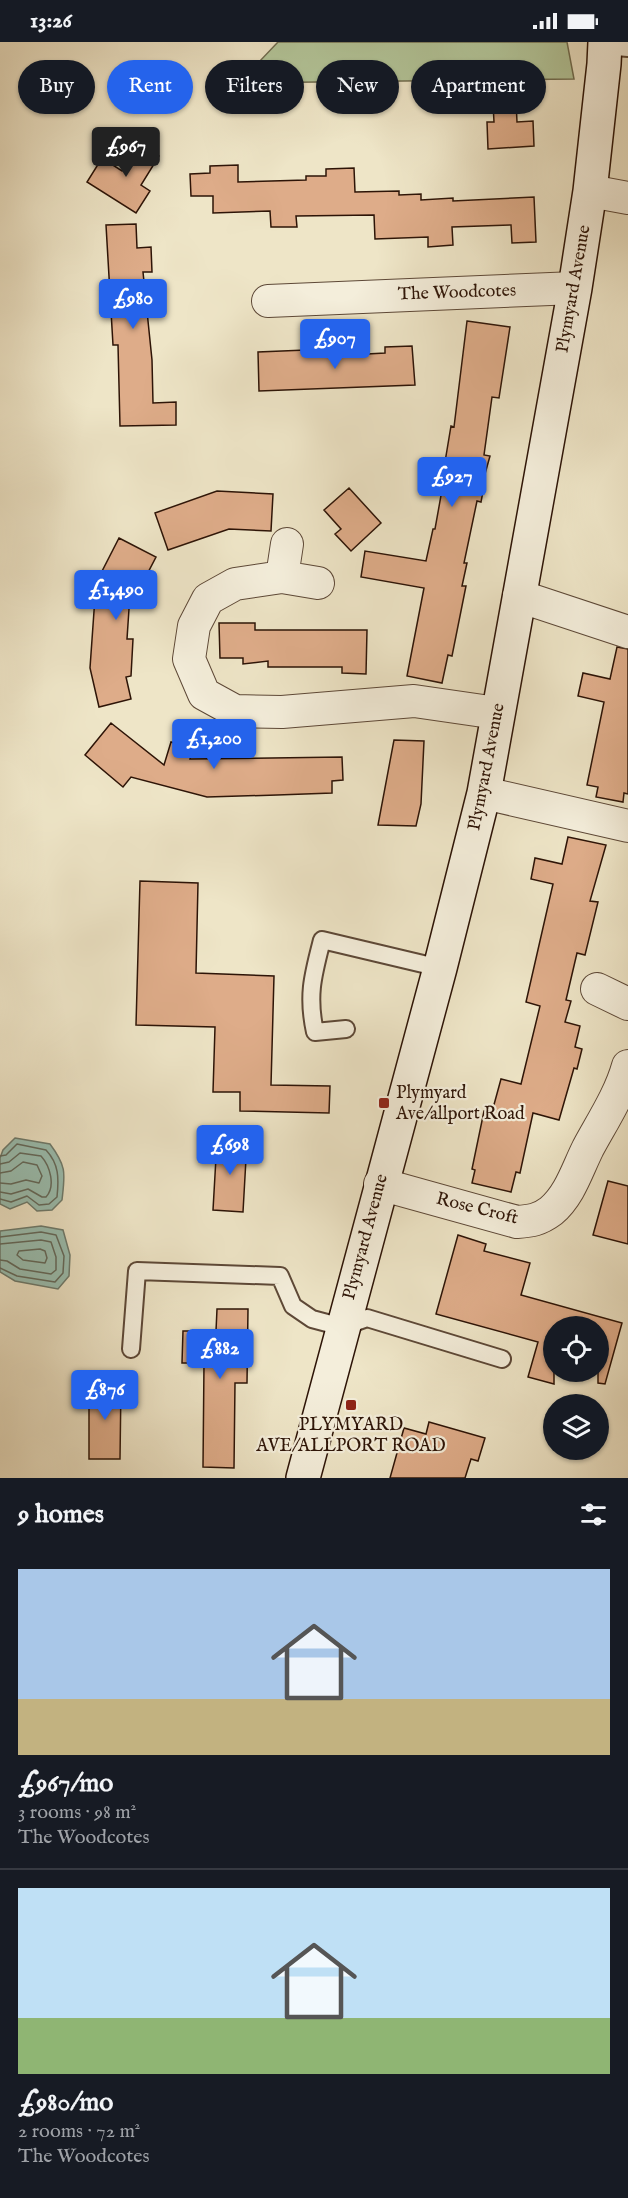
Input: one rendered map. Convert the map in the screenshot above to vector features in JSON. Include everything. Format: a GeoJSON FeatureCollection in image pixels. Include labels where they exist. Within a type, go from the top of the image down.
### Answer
{"type":"FeatureCollection","features":[{"type":"Feature","properties":{"kind":"street","name":"Plymyard Avenue"},"geometry":{"type":"LineString","coordinates":[[303,1478],[380,1184],[440,968],[484,793],[575,288],[612,45]]}},
{"type":"Feature","properties":{"kind":"street"},"geometry":{"type":"LineString","coordinates":[[590,191],[628,198]]}},
{"type":"Feature","properties":{"kind":"street","name":"The Woodcotes"},"geometry":{"type":"LineString","coordinates":[[268,301],[575,288]]}},
{"type":"Feature","properties":{"kind":"street"},"geometry":{"type":"LineString","coordinates":[[282,577],[287,544]]}},
{"type":"Feature","properties":{"kind":"street"},"geometry":{"type":"LineString","coordinates":[[318,583],[282,577],[235,584],[208,599],[194,626],[189,659],[204,694],[235,711],[282,712],[414,701],[497,713]]}},
{"type":"Feature","properties":{"kind":"street"},"geometry":{"type":"LineString","coordinates":[[519,596],[628,632]]}},
{"type":"Feature","properties":{"kind":"street"},"geometry":{"type":"LineString","coordinates":[[484,793],[628,826]]}},
{"type":"Feature","properties":{"kind":"street"},"geometry":{"type":"LineString","coordinates":[[597,988],[628,1004]]}},
{"type":"Feature","properties":{"kind":"street","name":"Rose Croft"},"geometry":{"type":"LineString","coordinates":[[380,1184],[517,1222],[536,1221],[552,1210],[567,1193],[609,1110],[628,1066]]}},
{"type":"Feature","properties":{"kind":"lane"},"geometry":{"type":"LineString","coordinates":[[346,1029],[315,1032],[310,987],[322,940],[440,968]]}},
{"type":"Feature","properties":{"kind":"lane"},"geometry":{"type":"LineString","coordinates":[[131,1349],[137,1271],[280,1276],[293,1306],[312,1319],[342,1327],[367,1318],[502,1359]]}},
{"type":"Feature","properties":{"kind":"shaded area"},"geometry":{"type":"Polygon","coordinates":[[[278,42],[567,42],[574,79],[546,79],[546,60],[411,60],[411,81],[399,81],[399,60],[316,60],[316,82],[304,82],[304,60],[261,60],[278,42]]]}},
{"type":"Feature","properties":{"kind":"water"},"geometry":{"type":"Polygon","coordinates":[[[15,1138],[50,1144],[59,1159],[64,1170],[62,1200],[52,1210],[37,1211],[27,1202],[10,1209],[0,1204],[0,1158],[3,1150],[15,1138]]]}},
{"type":"Feature","properties":{"kind":"water"},"geometry":{"type":"Polygon","coordinates":[[[41,1226],[63,1230],[70,1255],[69,1276],[58,1289],[15,1281],[0,1272],[0,1231],[41,1226]]]}},
{"type":"Feature","properties":{"kind":"building"},"geometry":{"type":"Polygon","coordinates":[[[494,114],[517,114],[517,122],[533,121],[534,146],[488,149],[487,122],[494,122],[494,114]]]}},
{"type":"Feature","properties":{"kind":"building"},"geometry":{"type":"Polygon","coordinates":[[[139,143],[159,156],[141,185],[150,191],[136,213],[87,182],[102,158],[122,171],[139,143]]]}},
{"type":"Feature","properties":{"kind":"building"},"geometry":{"type":"Polygon","coordinates":[[[238,165],[238,182],[306,180],[306,176],[326,176],[326,169],[354,168],[355,192],[399,191],[399,195],[421,194],[421,200],[453,198],[453,201],[534,197],[536,242],[512,243],[511,225],[452,227],[453,245],[428,247],[428,237],[375,239],[374,215],[296,216],[297,227],[271,227],[270,211],[213,213],[213,196],[191,196],[190,174],[210,173],[210,166],[238,165]]]}},
{"type":"Feature","properties":{"kind":"building"},"geometry":{"type":"Polygon","coordinates":[[[136,224],[137,248],[151,247],[152,272],[143,272],[152,360],[153,403],[176,402],[176,425],[120,426],[118,345],[113,345],[106,225],[136,224]]]}},
{"type":"Feature","properties":{"kind":"building"},"geometry":{"type":"Polygon","coordinates":[[[467,321],[510,327],[499,398],[492,397],[484,455],[490,456],[483,481],[485,481],[481,502],[477,501],[464,563],[467,563],[462,586],[466,586],[452,656],[448,655],[442,683],[407,676],[424,588],[361,577],[365,551],[426,561],[433,529],[435,529],[451,426],[454,427],[467,321]]]}},
{"type":"Feature","properties":{"kind":"building"},"geometry":{"type":"Polygon","coordinates":[[[412,346],[415,385],[259,391],[258,352],[330,349],[330,356],[385,353],[385,347],[412,346]]]}},
{"type":"Feature","properties":{"kind":"building"},"geometry":{"type":"Polygon","coordinates":[[[349,488],[381,523],[351,551],[335,534],[341,529],[324,510],[349,488]]]}},
{"type":"Feature","properties":{"kind":"building"},"geometry":{"type":"Polygon","coordinates":[[[217,491],[273,494],[271,531],[229,529],[168,550],[155,513],[217,491]]]}},
{"type":"Feature","properties":{"kind":"building"},"geometry":{"type":"Polygon","coordinates":[[[119,538],[156,557],[129,609],[127,639],[133,639],[131,676],[126,677],[131,699],[99,707],[90,668],[96,583],[119,538]]]}},
{"type":"Feature","properties":{"kind":"building"},"geometry":{"type":"Polygon","coordinates":[[[219,623],[255,623],[255,630],[367,630],[366,674],[342,673],[342,667],[268,667],[268,661],[243,664],[243,658],[220,658],[219,623]]]}},
{"type":"Feature","properties":{"kind":"building"},"geometry":{"type":"Polygon","coordinates":[[[617,647],[628,649],[628,794],[624,793],[623,802],[596,797],[598,787],[587,785],[604,702],[578,696],[583,673],[610,679],[617,647]]]}},
{"type":"Feature","properties":{"kind":"building"},"geometry":{"type":"Polygon","coordinates":[[[111,723],[164,765],[171,742],[193,748],[190,759],[342,757],[343,780],[332,781],[332,793],[277,795],[207,797],[131,777],[123,787],[85,755],[111,723]]]}},
{"type":"Feature","properties":{"kind":"building"},"geometry":{"type":"Polygon","coordinates":[[[394,740],[424,741],[421,804],[416,826],[378,825],[394,740]]]}},
{"type":"Feature","properties":{"kind":"building"},"geometry":{"type":"Polygon","coordinates":[[[568,837],[606,845],[590,901],[598,902],[585,955],[577,953],[566,1000],[571,1001],[565,1022],[580,1026],[575,1047],[582,1049],[559,1120],[533,1113],[520,1173],[516,1172],[511,1192],[472,1183],[475,1170],[472,1169],[484,1111],[492,1112],[501,1079],[521,1084],[540,1006],[526,1002],[553,884],[531,879],[535,858],[562,864],[568,837]]]}},
{"type":"Feature","properties":{"kind":"building"},"geometry":{"type":"Polygon","coordinates":[[[140,881],[198,883],[196,973],[274,976],[271,1085],[330,1086],[329,1113],[240,1111],[240,1092],[213,1092],[215,1027],[136,1025],[140,881]]]}},
{"type":"Feature","properties":{"kind":"building"},"geometry":{"type":"Polygon","coordinates":[[[217,1140],[247,1141],[243,1212],[213,1210],[217,1140]]]}},
{"type":"Feature","properties":{"kind":"building"},"geometry":{"type":"Polygon","coordinates":[[[608,1181],[628,1186],[628,1244],[593,1235],[608,1181]]]}},
{"type":"Feature","properties":{"kind":"building"},"geometry":{"type":"Polygon","coordinates":[[[458,1235],[486,1244],[484,1251],[530,1263],[521,1295],[597,1316],[543,1316],[543,1381],[528,1377],[538,1342],[436,1314],[458,1235]]]}},
{"type":"Feature","properties":{"kind":"building"},"geometry":{"type":"Polygon","coordinates":[[[217,1309],[248,1309],[247,1383],[235,1383],[234,1468],[203,1467],[204,1363],[182,1363],[183,1331],[216,1331],[217,1309]]]}},
{"type":"Feature","properties":{"kind":"building"},"geometry":{"type":"Polygon","coordinates":[[[609,1319],[622,1323],[609,1370],[609,1319]]]}},
{"type":"Feature","properties":{"kind":"building"},"geometry":{"type":"Polygon","coordinates":[[[89,1384],[121,1384],[120,1459],[89,1459],[89,1384]]]}},
{"type":"Feature","properties":{"kind":"building"},"geometry":{"type":"Polygon","coordinates":[[[429,1422],[485,1438],[478,1461],[471,1459],[465,1478],[390,1478],[404,1428],[426,1434],[429,1422]]]}},
{"type":"Feature","properties":{"kind":"place","name":"Plymyard Ave/allport Road"},"geometry":{"type":"Point","coordinates":[384,1103]}},
{"type":"Feature","properties":{"kind":"place","name":"PLYMYARD AVE/ALLPORT ROAD"},"geometry":{"type":"Point","coordinates":[351,1405]}}]}
